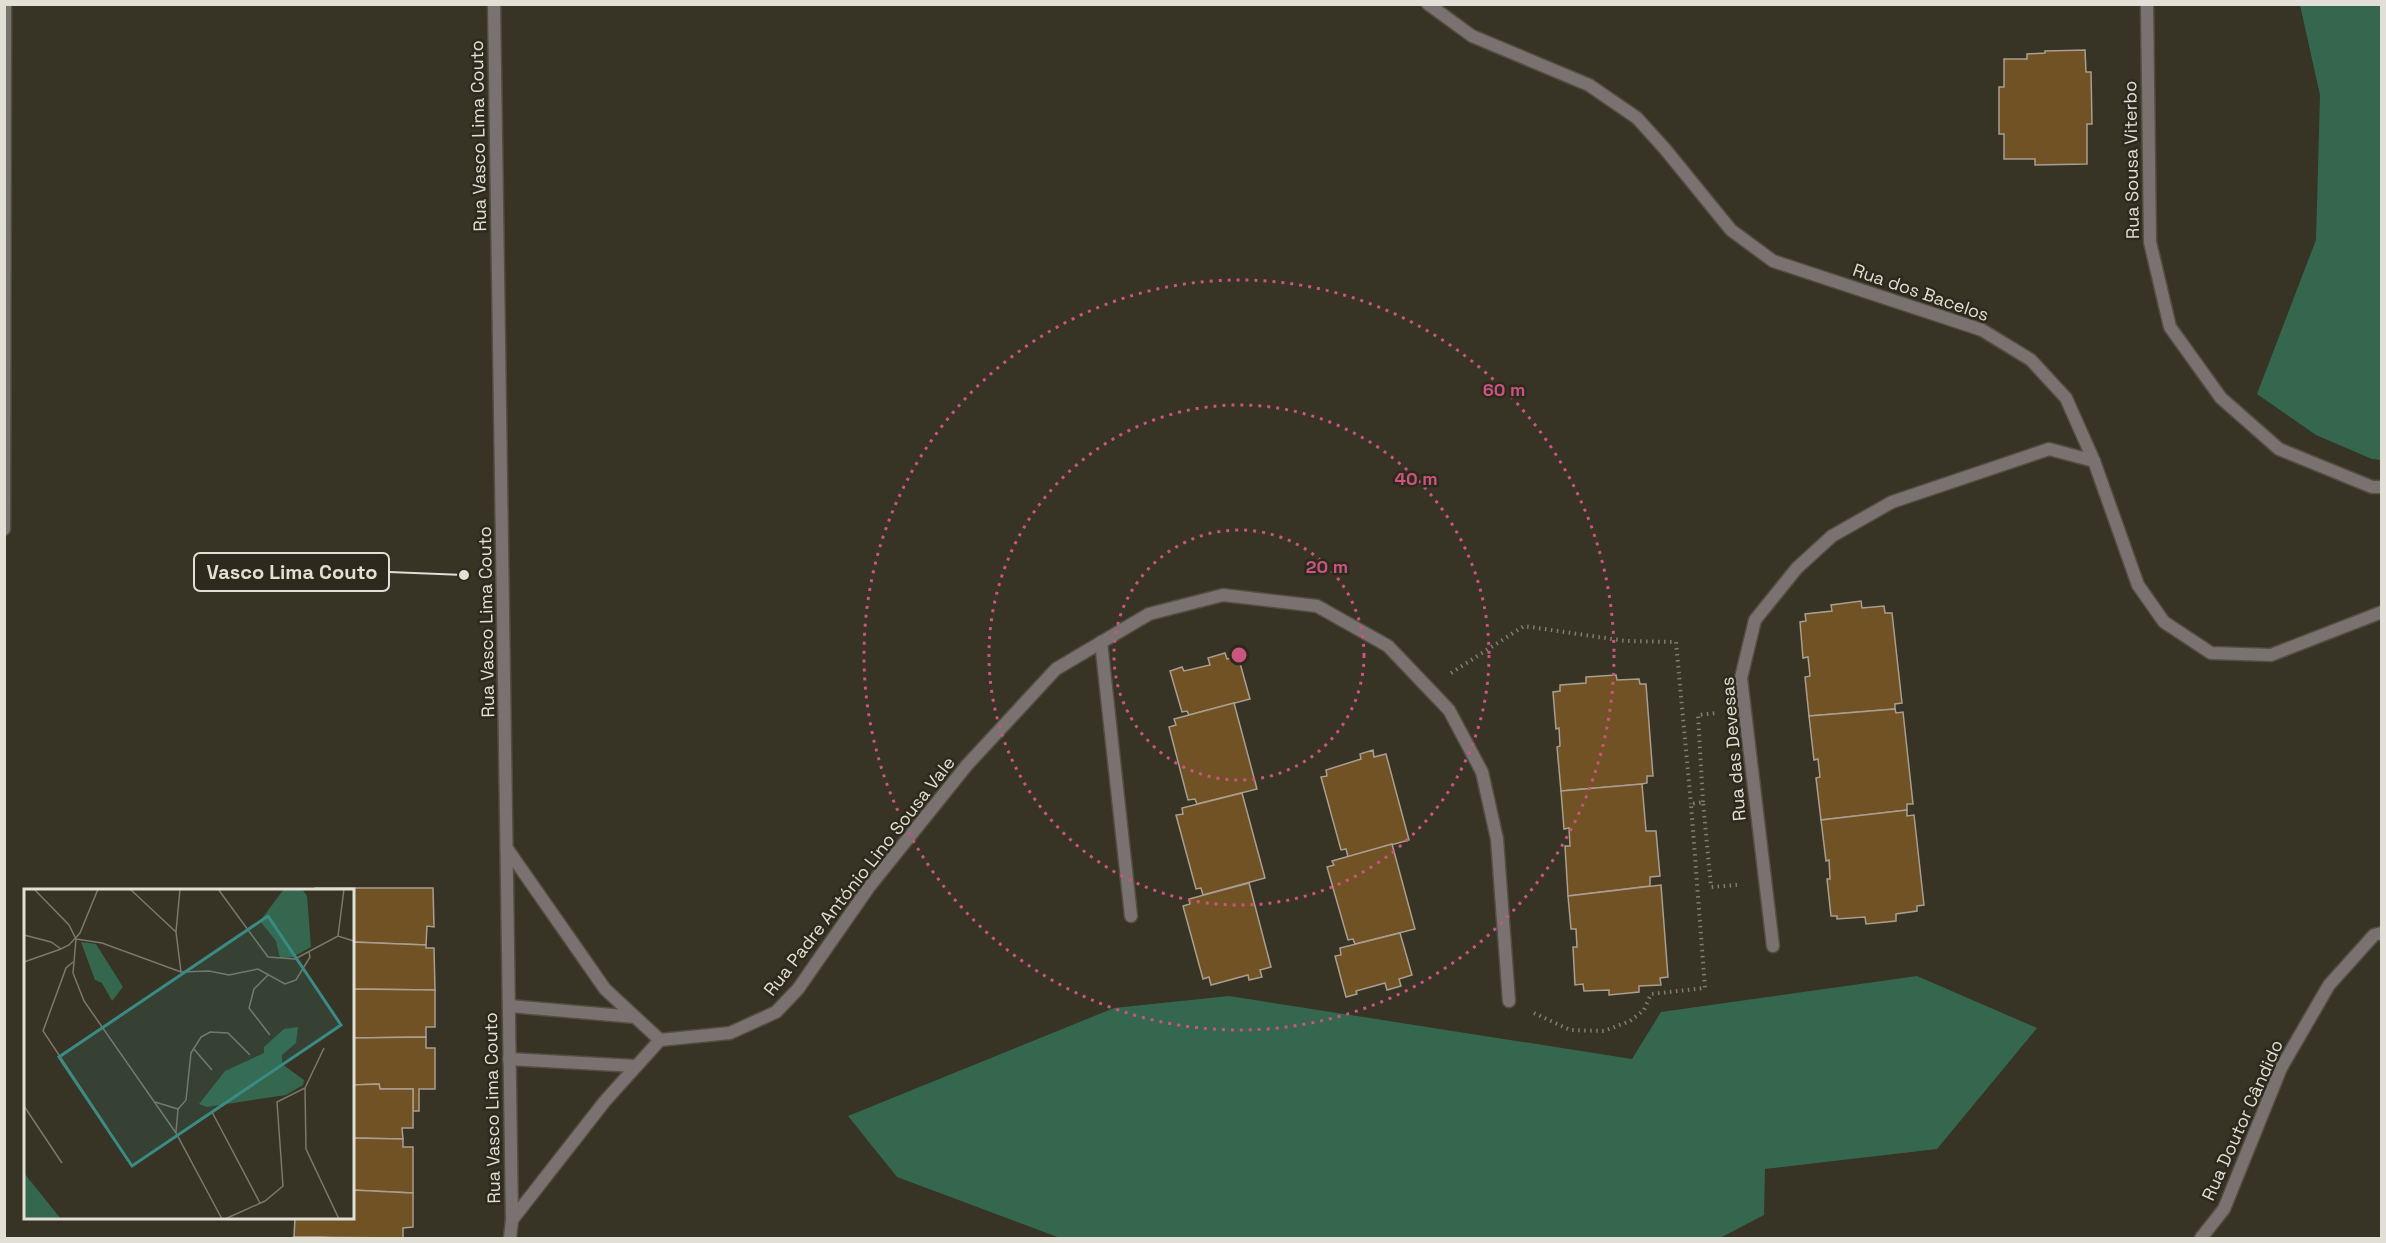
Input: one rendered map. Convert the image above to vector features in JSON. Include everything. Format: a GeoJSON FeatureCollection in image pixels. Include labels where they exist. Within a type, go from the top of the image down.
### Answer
{"type":"FeatureCollection","features":[{"type":"Feature","properties":{"kind":"street"},"geometry":{"type":"LineString","coordinates":[[4,529],[5,4]]}},
{"type":"Feature","properties":{"kind":"street","name":"Rua Vasco Lima Couto"},"geometry":{"type":"LineString","coordinates":[[494,4],[508,850],[512,1220],[510,1239]]}},
{"type":"Feature","properties":{"kind":"street","name":"Rua dos Bacelos"},"geometry":{"type":"LineString","coordinates":[[1428,4],[1472,36],[1589,85],[1637,118],[1731,230],[1773,261],[1982,330],[2031,360],[2066,398],[2094,460],[2138,585],[2164,622],[2211,653],[2271,655],[2382,612]]}},
{"type":"Feature","properties":{"kind":"street","name":"Rua Sousa Viterbo"},"geometry":{"type":"LineString","coordinates":[[2146,4],[2150,242],[2170,327],[2221,398],[2279,449],[2372,487],[2382,487]]}},
{"type":"Feature","properties":{"kind":"street","name":"Rua das Devesas"},"geometry":{"type":"LineString","coordinates":[[1773,946],[1741,678],[1755,620],[1797,568],[1832,536],[1892,502],[2049,449],[2094,460]]}},
{"type":"Feature","properties":{"kind":"street","name":"Rua Padre António Lino Sousa Vale"},"geometry":{"type":"LineString","coordinates":[[660,1040],[730,1034],[776,1012],[798,989],[869,887],[967,765],[1056,669],[1149,614],[1223,595],[1317,606],[1388,646],[1449,710],[1482,772],[1497,838],[1509,1001]]}},
{"type":"Feature","properties":{"kind":"street"},"geometry":{"type":"LineString","coordinates":[[1101,642],[1131,916]]}},
{"type":"Feature","properties":{"kind":"street"},"geometry":{"type":"LineString","coordinates":[[508,850],[605,989],[660,1040],[552,1166],[512,1220]]}},
{"type":"Feature","properties":{"kind":"street","name":"Rua Doutor Cândido"},"geometry":{"type":"LineString","coordinates":[[2201,1239],[2224,1209],[2281,1068],[2329,986],[2374,935],[2382,933]]}},
{"type":"Feature","properties":{"kind":"street"},"geometry":{"type":"LineString","coordinates":[[509,1006],[635,1017]]}},
{"type":"Feature","properties":{"kind":"street"},"geometry":{"type":"LineString","coordinates":[[509,1059],[636,1066]]}},
{"type":"Feature","properties":{"kind":"path"},"geometry":{"type":"LineString","coordinates":[[1428,688],[1524,626],[1626,641],[1676,642],[1705,988],[1651,994],[1644,1010],[1630,1021],[1604,1031],[1570,1030],[1509,1001]]}},
{"type":"Feature","properties":{"kind":"path"},"geometry":{"type":"LineString","coordinates":[[1745,710],[1698,715],[1711,887],[1765,882]]}},
{"type":"Feature","properties":{"kind":"path"},"geometry":{"type":"LineString","coordinates":[[1691,804],[1703,802]]}},
{"type":"Feature","properties":{"kind":"green space"},"geometry":{"type":"Polygon","coordinates":[[[2300,5],[2381,5],[2381,460],[2372,459],[2316,435],[2257,394],[2316,240],[2320,95],[2300,5]]]}},
{"type":"Feature","properties":{"kind":"green space"},"geometry":{"type":"Polygon","coordinates":[[[1917,976],[2037,1028],[1937,1149],[1765,1169],[1764,1215],[1720,1238],[1060,1238],[897,1177],[848,1116],[1114,1008],[1229,996],[1632,1059],[1661,1012],[1917,976]]]}},
{"type":"Feature","properties":{"kind":"building"},"geometry":{"type":"Polygon","coordinates":[[[2085,50],[2086,72],[2091,72],[2092,124],[2087,124],[2087,164],[2035,165],[2035,159],[2004,159],[2004,134],[1999,134],[1999,87],[2004,87],[2004,59],[2027,59],[2027,54],[2045,53],[2045,51],[2085,50]]]}},
{"type":"Feature","properties":{"kind":"building"},"geometry":{"type":"Polygon","coordinates":[[[1861,601],[1862,608],[1884,606],[1885,613],[1892,613],[1902,703],[1895,704],[1895,709],[1809,716],[1805,677],[1810,676],[1808,657],[1803,658],[1800,622],[1806,621],[1805,614],[1832,611],[1831,605],[1861,601]]]}},
{"type":"Feature","properties":{"kind":"building"},"geometry":{"type":"Polygon","coordinates":[[[1225,653],[1227,659],[1238,656],[1250,699],[1189,715],[1187,711],[1182,712],[1170,671],[1182,667],[1184,671],[1210,665],[1208,658],[1225,653]]]}},
{"type":"Feature","properties":{"kind":"building"},"geometry":{"type":"Polygon","coordinates":[[[1616,675],[1617,680],[1639,679],[1640,684],[1646,684],[1653,776],[1647,776],[1647,783],[1642,784],[1561,791],[1557,747],[1560,746],[1559,728],[1556,729],[1553,692],[1560,691],[1560,685],[1586,683],[1586,677],[1616,675]]]}},
{"type":"Feature","properties":{"kind":"building"},"geometry":{"type":"Polygon","coordinates":[[[1234,703],[1257,789],[1197,804],[1195,799],[1188,800],[1169,727],[1176,725],[1174,719],[1234,703]]]}},
{"type":"Feature","properties":{"kind":"building"},"geometry":{"type":"Polygon","coordinates":[[[1895,709],[1896,713],[1903,712],[1913,804],[1907,804],[1907,810],[1821,820],[1816,778],[1820,777],[1818,759],[1814,760],[1809,716],[1895,709]]]}},
{"type":"Feature","properties":{"kind":"building"},"geometry":{"type":"Polygon","coordinates":[[[1373,750],[1374,757],[1386,754],[1409,840],[1348,857],[1346,849],[1341,850],[1321,777],[1327,776],[1326,770],[1361,759],[1360,754],[1373,750]]]}},
{"type":"Feature","properties":{"kind":"building"},"geometry":{"type":"Polygon","coordinates":[[[1642,784],[1646,831],[1656,831],[1660,876],[1650,877],[1650,886],[1568,896],[1565,846],[1570,846],[1569,828],[1564,829],[1561,791],[1642,784]]]}},
{"type":"Feature","properties":{"kind":"building"},"geometry":{"type":"Polygon","coordinates":[[[1242,793],[1265,878],[1203,895],[1201,888],[1196,889],[1176,815],[1183,814],[1182,808],[1242,793]]]}},
{"type":"Feature","properties":{"kind":"building"},"geometry":{"type":"Polygon","coordinates":[[[1907,810],[1907,816],[1914,815],[1924,905],[1917,906],[1917,911],[1896,914],[1896,921],[1866,924],[1865,917],[1837,919],[1837,916],[1831,916],[1827,879],[1830,879],[1829,860],[1826,861],[1821,820],[1907,810]]]}},
{"type":"Feature","properties":{"kind":"building"},"geometry":{"type":"Polygon","coordinates":[[[1392,844],[1415,929],[1355,944],[1353,939],[1348,940],[1327,867],[1334,865],[1332,861],[1392,844]]]}},
{"type":"Feature","properties":{"kind":"building"},"geometry":{"type":"Polygon","coordinates":[[[1249,883],[1271,967],[1260,970],[1262,977],[1249,980],[1248,975],[1211,985],[1209,977],[1203,979],[1183,906],[1190,904],[1189,899],[1249,883]]]}},
{"type":"Feature","properties":{"kind":"building"},"geometry":{"type":"Polygon","coordinates":[[[1661,885],[1668,977],[1660,978],[1661,985],[1639,986],[1639,992],[1609,995],[1609,990],[1584,991],[1583,984],[1575,985],[1573,947],[1577,947],[1576,929],[1571,929],[1568,896],[1661,885]]]}},
{"type":"Feature","properties":{"kind":"building"},"geometry":{"type":"Polygon","coordinates":[[[433,888],[434,927],[427,926],[426,945],[354,942],[354,889],[315,889],[433,888]]]}},
{"type":"Feature","properties":{"kind":"building"},"geometry":{"type":"Polygon","coordinates":[[[1400,933],[1412,975],[1399,979],[1401,986],[1387,990],[1385,983],[1356,991],[1357,994],[1346,997],[1335,956],[1341,955],[1340,948],[1400,933]]]}},
{"type":"Feature","properties":{"kind":"building"},"geometry":{"type":"Polygon","coordinates":[[[354,942],[426,945],[426,948],[434,948],[435,990],[354,989],[354,942]]]}},
{"type":"Feature","properties":{"kind":"building"},"geometry":{"type":"Polygon","coordinates":[[[354,989],[435,990],[435,1027],[426,1027],[426,1037],[354,1038],[354,989]]]}},
{"type":"Feature","properties":{"kind":"building"},"geometry":{"type":"Polygon","coordinates":[[[426,1037],[426,1048],[435,1048],[435,1089],[419,1089],[419,1111],[413,1111],[413,1089],[380,1089],[379,1084],[354,1085],[354,1038],[426,1037]]]}},
{"type":"Feature","properties":{"kind":"building"},"geometry":{"type":"Polygon","coordinates":[[[379,1084],[380,1089],[413,1089],[413,1128],[402,1128],[403,1139],[354,1138],[354,1085],[379,1084]]]}},
{"type":"Feature","properties":{"kind":"building"},"geometry":{"type":"Polygon","coordinates":[[[354,1138],[403,1139],[403,1147],[413,1147],[413,1193],[354,1190],[354,1138]]]}},
{"type":"Feature","properties":{"kind":"building"},"geometry":{"type":"Polygon","coordinates":[[[354,1190],[413,1193],[413,1227],[403,1228],[403,1238],[294,1237],[295,1219],[354,1219],[354,1190]]]}},
{"type":"Feature","properties":{"kind":"building"},"geometry":{"type":"Polygon","coordinates":[[[319,1237],[336,1238],[295,1238],[319,1237]]]}},
{"type":"Feature","properties":{"kind":"place","name":"Vasco Lima Couto"},"geometry":{"type":"Point","coordinates":[464,575]}}]}
